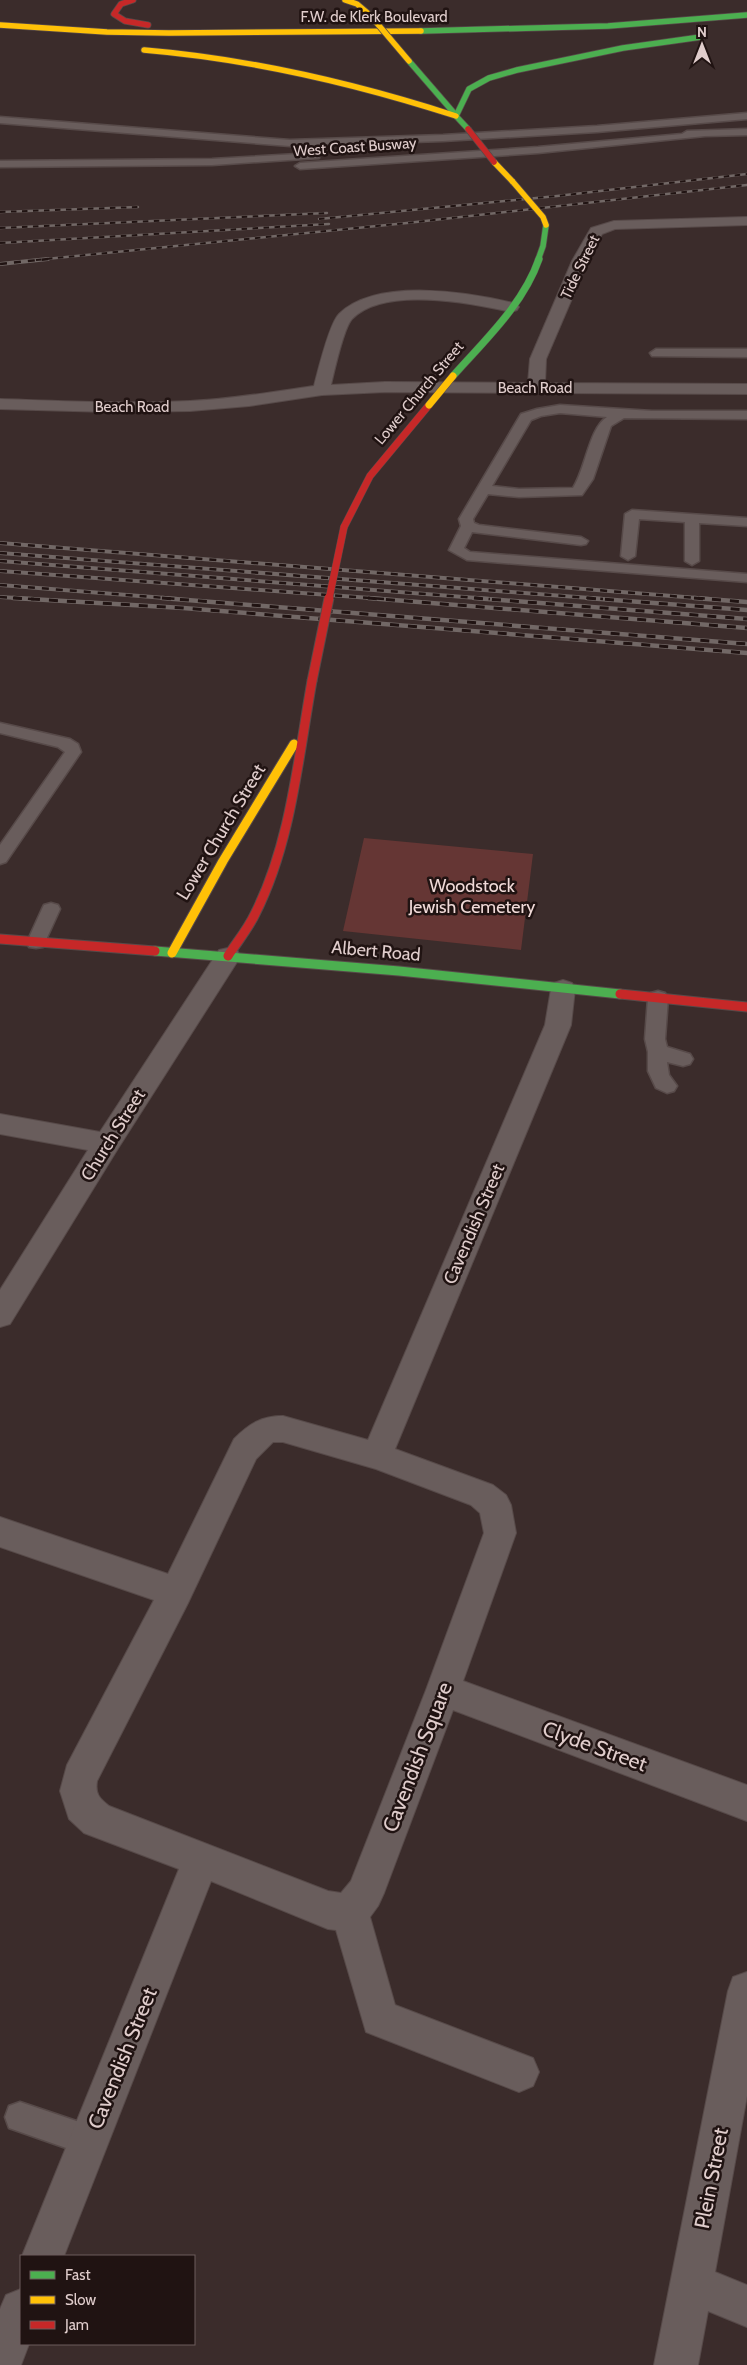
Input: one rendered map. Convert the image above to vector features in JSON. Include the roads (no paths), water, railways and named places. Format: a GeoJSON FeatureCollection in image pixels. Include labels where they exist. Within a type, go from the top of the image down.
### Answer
{"type":"FeatureCollection","features":[{"type":"Feature","properties":{"kind":"main road"},"geometry":{"type":"LineString","coordinates":[[133,0],[120,5],[115,9],[114,14],[118,18],[144,25],[208,26],[242,32]]}},
{"type":"Feature","properties":{"kind":"main road","name":"Lower Church Street"},"geometry":{"type":"LineString","coordinates":[[228,956],[258,909],[274,864],[289,803],[344,527],[354,500],[370,473],[511,307],[537,268],[548,238],[543,217],[494,162],[468,129],[370,15],[356,4],[345,0]]}},
{"type":"Feature","properties":{"kind":"main road","name":"F.W. de Klerk Boulevard"},"geometry":{"type":"LineString","coordinates":[[0,25],[107,32],[546,29],[747,15]]}},
{"type":"Feature","properties":{"kind":"main road"},"geometry":{"type":"LineString","coordinates":[[203,45],[130,47],[194,53],[246,61],[395,96],[456,116],[462,100],[470,87],[495,75],[623,47],[711,33],[611,39]]}},
{"type":"Feature","properties":{"kind":"main road","name":"F.W. de Klerk Boulevard"},"geometry":{"type":"LineString","coordinates":[[380,44],[408,44]]}},
{"type":"Feature","properties":{"kind":"main road","name":"Lower Church Street"},"geometry":{"type":"LineString","coordinates":[[172,953],[223,861],[303,730]]}},
{"type":"Feature","properties":{"kind":"main road","name":"Albert Road"},"geometry":{"type":"LineString","coordinates":[[0,939],[399,971],[747,1007]]}},
{"type":"Feature","properties":{"kind":"street","name":"Tide Street"},"geometry":{"type":"LineString","coordinates":[[536,388],[538,359],[580,261],[596,231],[614,225],[747,221]]}},
{"type":"Feature","properties":{"kind":"street"},"geometry":{"type":"LineString","coordinates":[[322,390],[327,360],[344,318],[362,306],[409,296],[474,299],[511,307]]}},
{"type":"Feature","properties":{"kind":"street","name":"Beach Road"},"geometry":{"type":"LineString","coordinates":[[0,404],[129,408],[190,406],[249,401],[322,390],[385,388],[747,389]]}},
{"type":"Feature","properties":{"kind":"street","name":"Church Street"},"geometry":{"type":"LineString","coordinates":[[0,1315],[107,1143],[228,956]]}},
{"type":"Feature","properties":{"kind":"street","name":"Cavendish Street"},"geometry":{"type":"LineString","coordinates":[[377,1456],[558,1025],[564,989]]}},
{"type":"Feature","properties":{"kind":"street"},"geometry":{"type":"LineString","coordinates":[[0,1124],[107,1143]]}},
{"type":"Feature","properties":{"kind":"street","name":"Cavendish Square"},"geometry":{"type":"LineString","coordinates":[[270,1429],[283,1429],[377,1456],[482,1495],[495,1505],[500,1533],[443,1690],[365,1893],[355,1907],[342,1913],[328,1910],[97,1820],[82,1806],[78,1791],[80,1778],[176,1592],[244,1449],[257,1436],[270,1429]]}},
{"type":"Feature","properties":{"kind":"street"},"geometry":{"type":"LineString","coordinates":[[0,1532],[176,1592]]}},
{"type":"Feature","properties":{"kind":"street","name":"Clyde Street"},"geometry":{"type":"LineString","coordinates":[[443,1690],[747,1803]]}},
{"type":"Feature","properties":{"kind":"street","name":"Cavendish Street"},"geometry":{"type":"LineString","coordinates":[[43,2255],[201,1859]]}},
{"type":"Feature","properties":{"kind":"street"},"geometry":{"type":"LineString","coordinates":[[349,1910],[380,2018],[519,2072]]}},
{"type":"Feature","properties":{"kind":"street","name":"Plein Street"},"geometry":{"type":"LineString","coordinates":[[676,2365],[747,1991]]}},
{"type":"Feature","properties":{"kind":"street"},"geometry":{"type":"LineString","coordinates":[[691,2283],[747,2306]]}},
{"type":"Feature","properties":{"kind":"street"},"geometry":{"type":"LineString","coordinates":[[1,2357],[20,2312]]}},
{"type":"Feature","properties":{"kind":"lane"},"geometry":{"type":"LineString","coordinates":[[0,120],[290,143],[443,138],[597,129],[747,116]]}},
{"type":"Feature","properties":{"kind":"lane","name":"West Coast Busway"},"geometry":{"type":"LineString","coordinates":[[138,174],[538,150],[747,132]]}},
{"type":"Feature","properties":{"kind":"lane","name":"West Coast Busway"},"geometry":{"type":"LineString","coordinates":[[0,164],[212,162],[664,134],[711,134]]}},
{"type":"Feature","properties":{"kind":"lane"},"geometry":{"type":"LineString","coordinates":[[656,353],[747,353]]}},
{"type":"Feature","properties":{"kind":"lane"},"geometry":{"type":"LineString","coordinates":[[483,489],[519,493],[576,492],[586,478],[604,424],[621,414],[626,389]]}},
{"type":"Feature","properties":{"kind":"lane"},"geometry":{"type":"LineString","coordinates":[[747,415],[621,414],[585,410],[561,410],[533,414],[526,417],[466,519],[468,526],[456,550],[467,556],[747,578]]}},
{"type":"Feature","properties":{"kind":"lane"},"geometry":{"type":"LineString","coordinates":[[628,556],[632,514],[747,522]]}},
{"type":"Feature","properties":{"kind":"lane"},"geometry":{"type":"LineString","coordinates":[[692,518],[692,561]]}},
{"type":"Feature","properties":{"kind":"lane"},"geometry":{"type":"LineString","coordinates":[[468,526],[478,529],[581,541]]}},
{"type":"Feature","properties":{"kind":"lane"},"geometry":{"type":"LineString","coordinates":[[0,728],[64,743],[72,748],[71,756],[0,858]]}},
{"type":"Feature","properties":{"kind":"lane"},"geometry":{"type":"LineString","coordinates":[[36,942],[51,909]]}},
{"type":"Feature","properties":{"kind":"lane"},"geometry":{"type":"LineString","coordinates":[[658,998],[655,1039],[658,1052],[656,1074],[667,1086]]}},
{"type":"Feature","properties":{"kind":"lane"},"geometry":{"type":"LineString","coordinates":[[658,1052],[683,1059]]}},
{"type":"Feature","properties":{"kind":"lane"},"geometry":{"type":"LineString","coordinates":[[20,2117],[89,2140]]}},
{"type":"Feature","properties":{"kind":"railway"},"geometry":{"type":"LineString","coordinates":[[319,219],[557,196],[747,174]]}},
{"type":"Feature","properties":{"kind":"railway"},"geometry":{"type":"LineString","coordinates":[[36,260],[407,223],[747,185]]}},
{"type":"Feature","properties":{"kind":"railway"},"geometry":{"type":"LineString","coordinates":[[0,212],[138,207]]}},
{"type":"Feature","properties":{"kind":"railway"},"geometry":{"type":"LineString","coordinates":[[0,228],[327,213]]}},
{"type":"Feature","properties":{"kind":"railway"},"geometry":{"type":"LineString","coordinates":[[0,243],[329,224]]}},
{"type":"Feature","properties":{"kind":"railway"},"geometry":{"type":"LineString","coordinates":[[0,264],[48,259]]}},
{"type":"Feature","properties":{"kind":"railway"},"geometry":{"type":"LineString","coordinates":[[0,543],[710,599]]}},
{"type":"Feature","properties":{"kind":"railway"},"geometry":{"type":"LineString","coordinates":[[0,553],[603,599]]}},
{"type":"Feature","properties":{"kind":"railway"},"geometry":{"type":"LineString","coordinates":[[0,561],[490,599]]}},
{"type":"Feature","properties":{"kind":"railway"},"geometry":{"type":"LineString","coordinates":[[0,571],[384,599]]}},
{"type":"Feature","properties":{"kind":"railway"},"geometry":{"type":"LineString","coordinates":[[0,585],[178,599]]}},
{"type":"Feature","properties":{"kind":"railway"},"geometry":{"type":"LineString","coordinates":[[0,597],[34,599]]}},
{"type":"Feature","properties":{"kind":"railway"},"geometry":{"type":"LineString","coordinates":[[13,598],[183,608],[747,653]]}},
{"type":"Feature","properties":{"kind":"railway"},"geometry":{"type":"LineString","coordinates":[[162,598],[747,644]]}},
{"type":"Feature","properties":{"kind":"railway"},"geometry":{"type":"LineString","coordinates":[[368,598],[747,628]]}},
{"type":"Feature","properties":{"kind":"railway"},"geometry":{"type":"LineString","coordinates":[[474,598],[747,619]]}},
{"type":"Feature","properties":{"kind":"railway"},"geometry":{"type":"LineString","coordinates":[[587,598],[747,610]]}},
{"type":"Feature","properties":{"kind":"railway"},"geometry":{"type":"LineString","coordinates":[[694,598],[747,602]]}},
{"type":"Feature","properties":{"kind":"park label","name":"Woodstock Jewish Cemetery"},"geometry":{"type":"Point","coordinates":[472,896]}}]}
